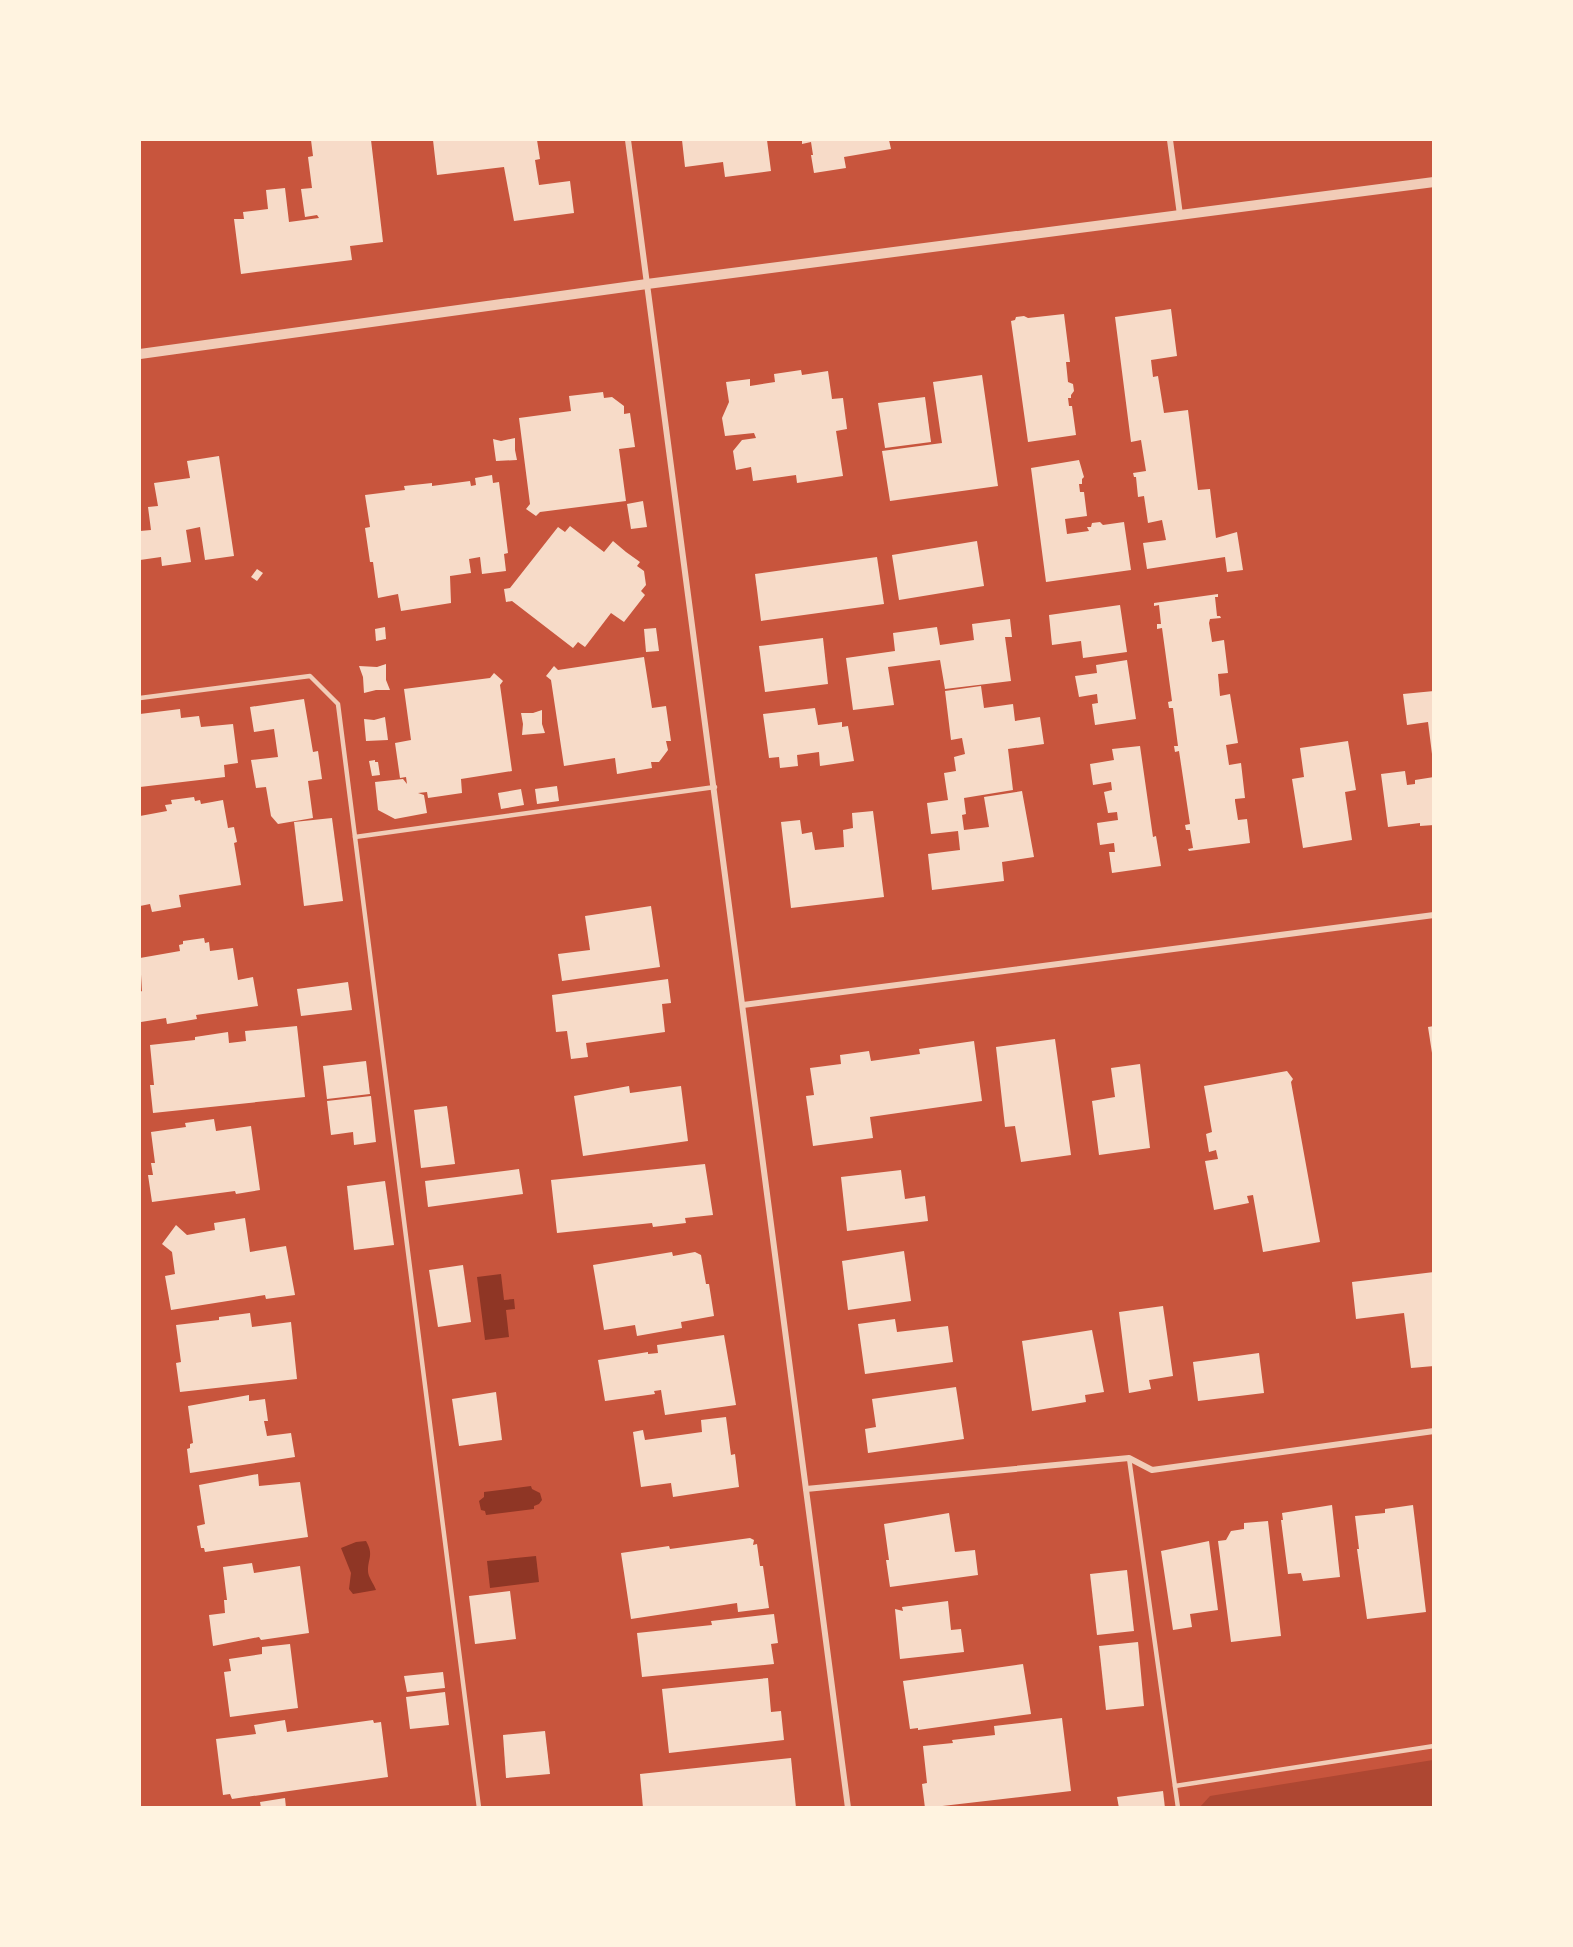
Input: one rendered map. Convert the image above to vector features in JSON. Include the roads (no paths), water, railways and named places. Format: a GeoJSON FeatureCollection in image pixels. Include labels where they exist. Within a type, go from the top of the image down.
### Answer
{"type":"FeatureCollection","features":[{"type":"Feature","properties":{"kind":"street"},"geometry":{"type":"LineString","coordinates":[[628,140],[848,1808]]}},
{"type":"Feature","properties":{"kind":"street"},"geometry":{"type":"LineString","coordinates":[[1170,140],[1180,216]]}},
{"type":"Feature","properties":{"kind":"street"},"geometry":{"type":"LineString","coordinates":[[140,354],[647,284],[1434,182]]}},
{"type":"Feature","properties":{"kind":"street"},"geometry":{"type":"LineString","coordinates":[[743,1005],[1434,915]]}},
{"type":"Feature","properties":{"kind":"street"},"geometry":{"type":"LineString","coordinates":[[806,1489],[1129,1458],[1152,1470],[1434,1431]]}},
{"type":"Feature","properties":{"kind":"lane"},"geometry":{"type":"LineString","coordinates":[[140,698],[310,675],[338,704],[479,1808]]}},
{"type":"Feature","properties":{"kind":"lane"},"geometry":{"type":"LineString","coordinates":[[355,837],[715,787]]}},
{"type":"Feature","properties":{"kind":"lane"},"geometry":{"type":"LineString","coordinates":[[1129,1458],[1178,1808]]}},
{"type":"Feature","properties":{"kind":"lane"},"geometry":{"type":"LineString","coordinates":[[1175,1786],[1434,1746]]}}]}
